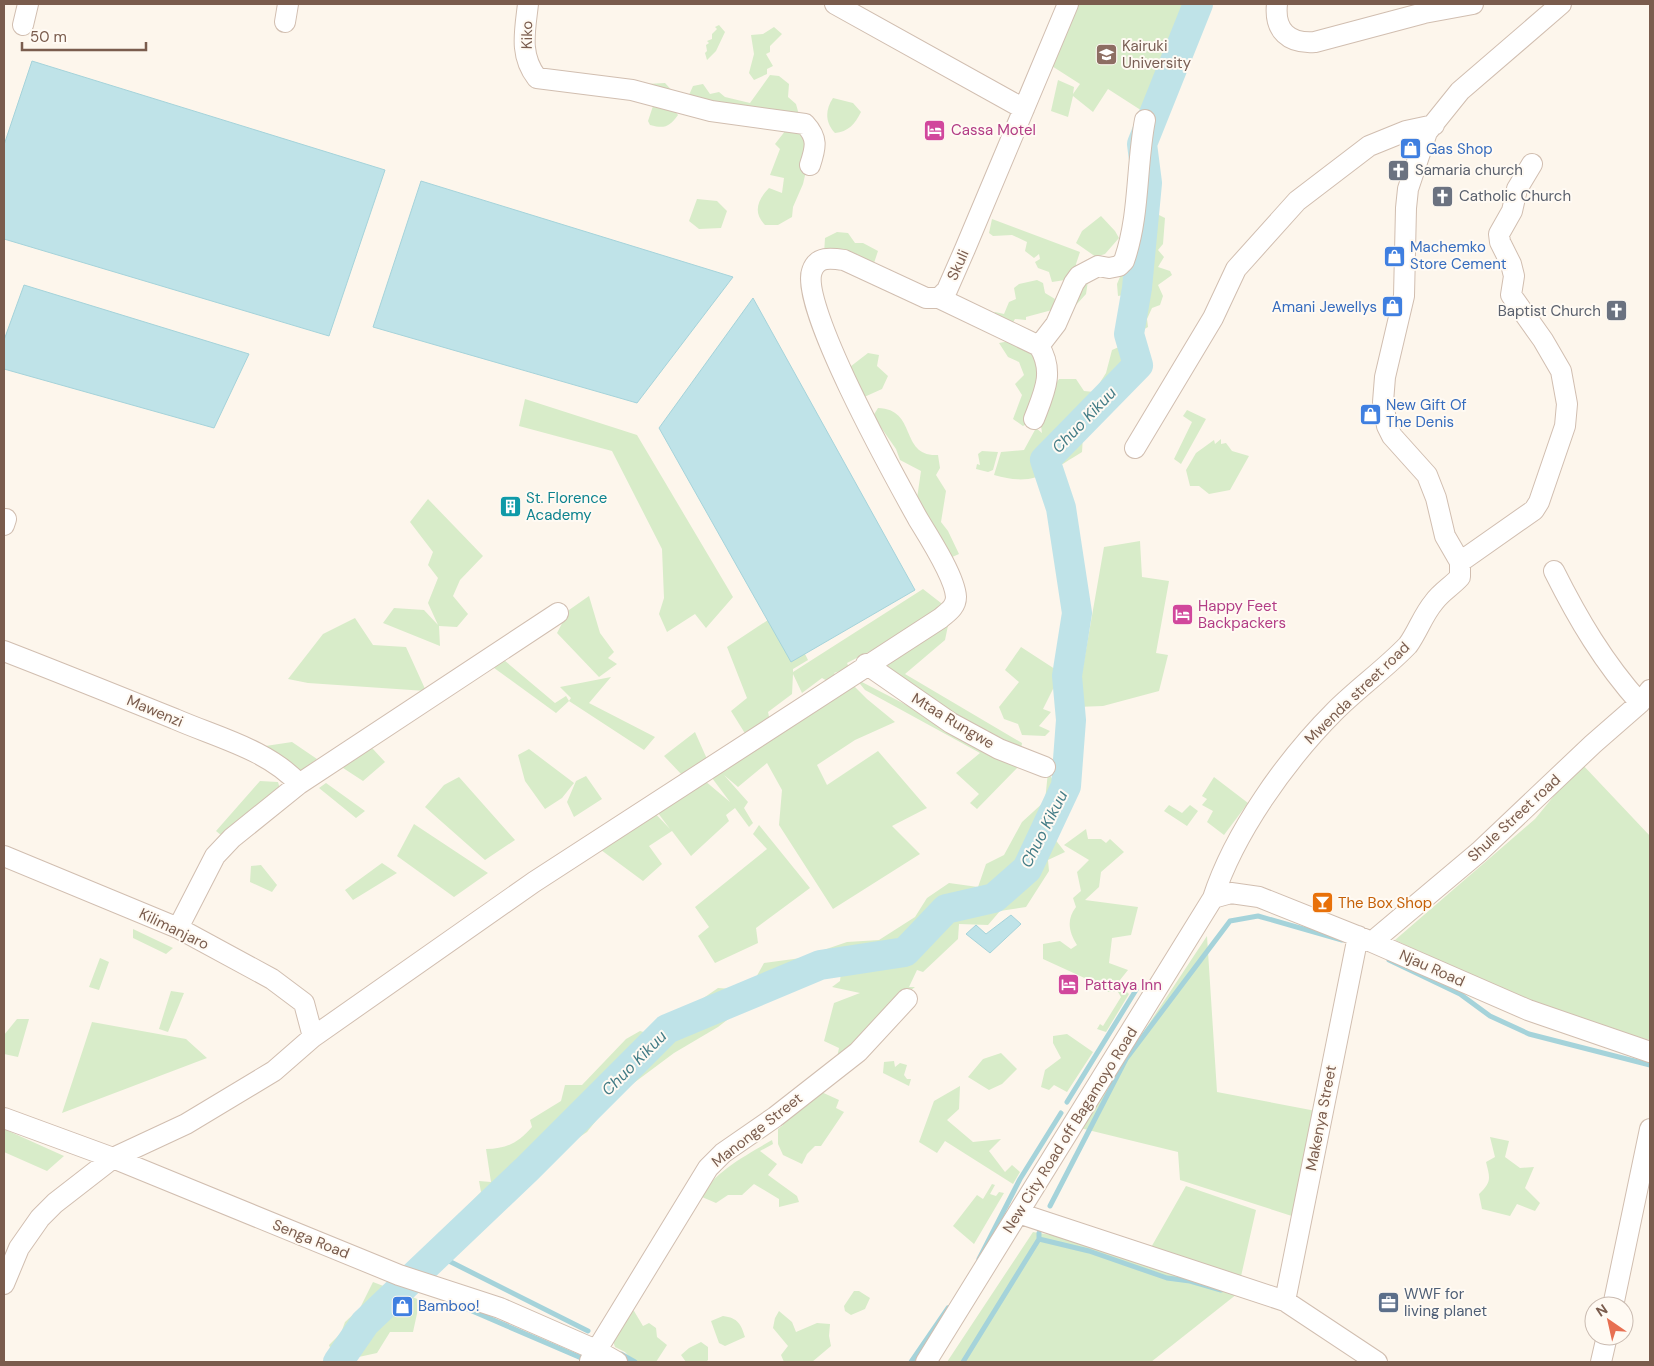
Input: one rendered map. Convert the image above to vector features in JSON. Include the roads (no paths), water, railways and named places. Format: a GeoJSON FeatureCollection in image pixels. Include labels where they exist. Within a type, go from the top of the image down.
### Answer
{"type":"FeatureCollection","features":[{"type":"Feature","properties":{"kind":"street"},"geometry":{"type":"LineString","coordinates":[[23,25],[28,4]]}},
{"type":"Feature","properties":{"kind":"street","name":"Kiko"},"geometry":{"type":"LineString","coordinates":[[528,4],[525,48],[528,66],[538,78],[632,90],[711,111],[805,124],[813,131],[817,144],[810,165]]}},
{"type":"Feature","properties":{"kind":"street"},"geometry":{"type":"LineString","coordinates":[[834,4],[1024,109]]}},
{"type":"Feature","properties":{"kind":"street","name":"Skuli"},"geometry":{"type":"LineString","coordinates":[[866,664],[941,618],[954,607],[956,596],[948,572],[895,477],[819,319],[810,288],[812,271],[818,262],[829,257],[844,260],[926,298],[939,298],[947,290],[1068,4]]}},
{"type":"Feature","properties":{"kind":"street"},"geometry":{"type":"LineString","coordinates":[[1277,4],[1280,23],[1284,33],[1290,40],[1300,43],[1315,42],[1424,13],[1473,4]]}},
{"type":"Feature","properties":{"kind":"street"},"geometry":{"type":"LineString","coordinates":[[1532,164],[1517,189],[1512,211],[1500,234],[1500,242],[1513,271],[1511,295],[1543,340],[1561,371],[1567,404],[1565,426],[1534,510],[1460,562],[1445,536],[1436,498],[1427,475],[1392,436],[1387,426],[1383,402],[1385,378],[1404,296],[1408,189],[1424,139],[1460,91],[1552,5]]}},
{"type":"Feature","properties":{"kind":"street"},"geometry":{"type":"LineString","coordinates":[[1039,346],[1056,324],[1079,276],[1098,266],[1114,267],[1119,266],[1124,261],[1138,195],[1141,139],[1145,120]]}},
{"type":"Feature","properties":{"kind":"street"},"geometry":{"type":"LineString","coordinates":[[1135,448],[1213,318],[1236,270],[1297,201],[1369,146],[1406,131],[1434,125]]}},
{"type":"Feature","properties":{"kind":"street"},"geometry":{"type":"LineString","coordinates":[[939,298],[1039,346],[1046,358],[1048,374],[1044,392],[1034,419]]}},
{"type":"Feature","properties":{"kind":"street","name":"Mwenda street road"},"geometry":{"type":"LineString","coordinates":[[1213,898],[1238,840],[1288,764],[1335,711],[1408,645],[1416,635],[1420,623],[1434,601],[1460,577],[1460,562]]}},
{"type":"Feature","properties":{"kind":"street"},"geometry":{"type":"LineString","coordinates":[[1554,571],[1582,626],[1614,674],[1645,696]]}},
{"type":"Feature","properties":{"kind":"street"},"geometry":{"type":"LineString","coordinates":[[178,928],[215,856],[232,838],[299,784],[558,613]]}},
{"type":"Feature","properties":{"kind":"street","name":"Mawenzi"},"geometry":{"type":"LineString","coordinates":[[4,651],[124,697],[247,749],[288,772],[299,784]]}},
{"type":"Feature","properties":{"kind":"street"},"geometry":{"type":"LineString","coordinates":[[4,1284],[19,1248],[40,1218],[55,1203],[113,1158],[186,1124],[274,1071],[313,1037],[534,882],[866,664]]}},
{"type":"Feature","properties":{"kind":"street","name":"Mtaa Rungwe"},"geometry":{"type":"LineString","coordinates":[[866,664],[951,723],[999,749],[1045,767]]}},
{"type":"Feature","properties":{"kind":"street","name":"Shule Street road"},"geometry":{"type":"LineString","coordinates":[[1365,939],[1479,852],[1645,696]]}},
{"type":"Feature","properties":{"kind":"street","name":"Kilimanjaro"},"geometry":{"type":"LineString","coordinates":[[4,856],[178,928],[272,979],[304,1003],[313,1037]]}},
{"type":"Feature","properties":{"kind":"street","name":"Njau Road"},"geometry":{"type":"LineString","coordinates":[[1213,898],[1231,893],[1259,897],[1365,939],[1528,1010],[1650,1052]]}},
{"type":"Feature","properties":{"kind":"street","name":"New City Road off Bagamoyo Road"},"geometry":{"type":"LineString","coordinates":[[926,1362],[1213,898]]}},
{"type":"Feature","properties":{"kind":"street","name":"Makenya Street"},"geometry":{"type":"LineString","coordinates":[[1285,1301],[1365,939]]}},
{"type":"Feature","properties":{"kind":"street","name":"Manonge Street"},"geometry":{"type":"LineString","coordinates":[[592,1356],[708,1168],[723,1154],[768,1122],[858,1052],[907,999]]}},
{"type":"Feature","properties":{"kind":"street","name":"Senga Road"},"geometry":{"type":"LineString","coordinates":[[4,1118],[113,1158],[399,1275],[500,1308],[592,1356],[617,1362]]}},
{"type":"Feature","properties":{"kind":"street"},"geometry":{"type":"LineString","coordinates":[[1615,1296],[1650,1129]]}},
{"type":"Feature","properties":{"kind":"street"},"geometry":{"type":"LineString","coordinates":[[1018,1213],[1285,1301],[1377,1362]]}},
{"type":"Feature","properties":{"kind":"street"},"geometry":{"type":"LineString","coordinates":[[1602,1362],[1605,1346]]}},
{"type":"Feature","properties":{"kind":"water"},"geometry":{"type":"Polygon","coordinates":[[[32,61],[385,170],[329,336],[4,239],[4,145],[32,61]]]}},
{"type":"Feature","properties":{"kind":"water"},"geometry":{"type":"Polygon","coordinates":[[[421,181],[733,277],[637,403],[373,327],[421,181]]]}},
{"type":"Feature","properties":{"kind":"water"},"geometry":{"type":"Polygon","coordinates":[[[24,285],[249,354],[214,428],[4,369],[4,340],[24,285]]]}},
{"type":"Feature","properties":{"kind":"water"},"geometry":{"type":"Polygon","coordinates":[[[753,298],[915,590],[791,662],[659,428],[753,298]]]}},
{"type":"Feature","properties":{"kind":"water"},"geometry":{"type":"Polygon","coordinates":[[[1011,915],[1021,924],[990,953],[966,934],[976,925],[986,934],[1011,915]]]}},
{"type":"Feature","properties":{"kind":"waterway","name":"Chuo Kikuu"},"geometry":{"type":"LineString","coordinates":[[338,1362],[365,1323],[527,1169],[667,1029],[820,965],[905,952],[946,909],[994,898],[1027,869],[1066,786],[1071,720],[1067,676],[1077,613],[1061,508],[1045,460],[1138,365],[1129,334],[1137,288],[1147,183],[1142,144],[1198,4]]}},
{"type":"Feature","properties":{"kind":"waterway"},"geometry":{"type":"LineString","coordinates":[[1050,1206],[1126,1059],[1230,921],[1258,916],[1342,940]]}},
{"type":"Feature","properties":{"kind":"waterway"},"geometry":{"type":"LineString","coordinates":[[1389,960],[1460,994],[1490,1016],[1529,1034],[1650,1065]]}},
{"type":"Feature","properties":{"kind":"waterway"},"geometry":{"type":"LineString","coordinates":[[1067,1102],[1136,990]]}},
{"type":"Feature","properties":{"kind":"waterway"},"geometry":{"type":"LineString","coordinates":[[979,1259],[1020,1179],[1061,1113]]}},
{"type":"Feature","properties":{"kind":"waterway"},"geometry":{"type":"LineString","coordinates":[[963,1362],[1039,1239],[1039,1233]]}},
{"type":"Feature","properties":{"kind":"waterway"},"geometry":{"type":"LineString","coordinates":[[1039,1239],[1089,1251],[1167,1278],[1190,1281],[1221,1290]]}},
{"type":"Feature","properties":{"kind":"waterway"},"geometry":{"type":"LineString","coordinates":[[437,1255],[588,1331]]}},
{"type":"Feature","properties":{"kind":"waterway"},"geometry":{"type":"LineString","coordinates":[[449,1301],[586,1360]]}},
{"type":"Feature","properties":{"kind":"waterway"},"geometry":{"type":"LineString","coordinates":[[911,1362],[948,1308]]}},
{"type":"Feature","properties":{"kind":"waterway"},"geometry":{"type":"LineString","coordinates":[[621,1354],[635,1362]]}},
{"type":"Feature","properties":{"kind":"place","name":"Kairuki University"},"geometry":{"type":"Point","coordinates":[1106,55]}},
{"type":"Feature","properties":{"kind":"place","name":"Cassa Motel"},"geometry":{"type":"Point","coordinates":[935,130]}},
{"type":"Feature","properties":{"kind":"place","name":"Gas Shop"},"geometry":{"type":"Point","coordinates":[1410,149]}},
{"type":"Feature","properties":{"kind":"place","name":"Samaria church"},"geometry":{"type":"Point","coordinates":[1399,170]}},
{"type":"Feature","properties":{"kind":"place","name":"Catholic Church"},"geometry":{"type":"Point","coordinates":[1443,196]}},
{"type":"Feature","properties":{"kind":"place","name":"Machemko Store Cement"},"geometry":{"type":"Point","coordinates":[1394,256]}},
{"type":"Feature","properties":{"kind":"place","name":"Amani Jewellys"},"geometry":{"type":"Point","coordinates":[1393,307]}},
{"type":"Feature","properties":{"kind":"place","name":"Baptist Church"},"geometry":{"type":"Point","coordinates":[1617,311]}},
{"type":"Feature","properties":{"kind":"place","name":"New Gift Of The Denis"},"geometry":{"type":"Point","coordinates":[1370,414]}},
{"type":"Feature","properties":{"kind":"place","name":"St. Florence Academy"},"geometry":{"type":"Point","coordinates":[510,507]}},
{"type":"Feature","properties":{"kind":"place","name":"Happy Feet Backpackers"},"geometry":{"type":"Point","coordinates":[1182,615]}},
{"type":"Feature","properties":{"kind":"place","name":"The Box Shop"},"geometry":{"type":"Point","coordinates":[1322,903]}},
{"type":"Feature","properties":{"kind":"place","name":"Pattaya Inn"},"geometry":{"type":"Point","coordinates":[1069,985]}},
{"type":"Feature","properties":{"kind":"place","name":"WWF for living planet"},"geometry":{"type":"Point","coordinates":[1388,1303]}},
{"type":"Feature","properties":{"kind":"place","name":"Bamboo!"},"geometry":{"type":"Point","coordinates":[402,1306]}}]}
